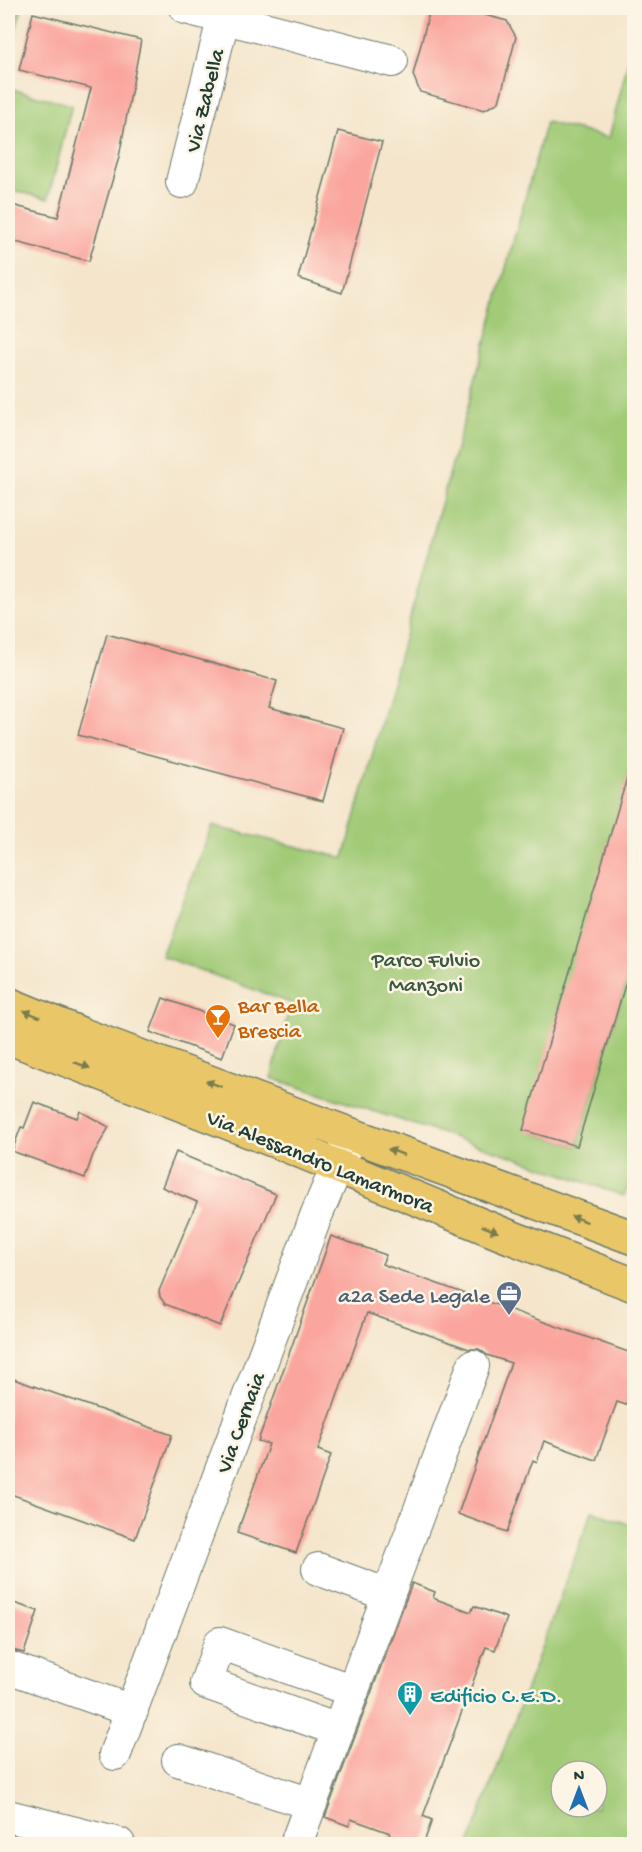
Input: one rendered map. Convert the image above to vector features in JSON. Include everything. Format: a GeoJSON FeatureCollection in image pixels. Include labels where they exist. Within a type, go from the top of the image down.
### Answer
{"type":"FeatureCollection","features":[{"type":"Feature","properties":{"kind":"main road","name":"Via Alessandro Lamarmora"},"geometry":{"type":"LineString","coordinates":[[8,1004],[83,1035],[634,1238]]}},
{"type":"Feature","properties":{"kind":"main road","name":"Via Alessandro Lamarmora"},"geometry":{"type":"LineString","coordinates":[[8,1036],[634,1285]]}},
{"type":"Feature","properties":{"kind":"street","name":"Via Zabella"},"geometry":{"type":"LineString","coordinates":[[186,8],[225,13],[392,61]]}},
{"type":"Feature","properties":{"kind":"street","name":"Via Zabella"},"geometry":{"type":"LineString","coordinates":[[182,182],[225,13]]}},
{"type":"Feature","properties":{"kind":"street","name":"Via Cernaia"},"geometry":{"type":"LineString","coordinates":[[115,1754],[312,1227],[351,1135]]}},
{"type":"Feature","properties":{"kind":"street"},"geometry":{"type":"LineString","coordinates":[[296,1845],[473,1366]]}},
{"type":"Feature","properties":{"kind":"street"},"geometry":{"type":"LineString","coordinates":[[318,1569],[388,1595]]}},
{"type":"Feature","properties":{"kind":"street"},"geometry":{"type":"LineString","coordinates":[[338,1730],[206,1683],[220,1644],[353,1691]]}},
{"type":"Feature","properties":{"kind":"street"},"geometry":{"type":"LineString","coordinates":[[8,1667],[132,1711]]}},
{"type":"Feature","properties":{"kind":"street"},"geometry":{"type":"LineString","coordinates":[[178,1760],[311,1804]]}},
{"type":"Feature","properties":{"kind":"street"},"geometry":{"type":"LineString","coordinates":[[8,1816],[119,1845]]}},
{"type":"Feature","properties":{"kind":"green space"},"geometry":{"type":"Polygon","coordinates":[[[8,8],[22,8],[8,58],[8,8]]]}},
{"type":"Feature","properties":{"kind":"green space","name":"Parco Fulvio Manzoni"},"geometry":{"type":"Polygon","coordinates":[[[634,38],[634,759],[524,1130],[577,1146],[634,955],[634,1170],[624,1196],[508,1155],[271,1078],[291,1003],[161,956],[212,826],[344,858],[546,122],[609,138],[634,38]]]}},
{"type":"Feature","properties":{"kind":"green space"},"geometry":{"type":"Polygon","coordinates":[[[8,88],[72,105],[48,199],[8,189],[8,88]]]}},
{"type":"Feature","properties":{"kind":"green space"},"geometry":{"type":"Polygon","coordinates":[[[592,1511],[634,1526],[634,1844],[469,1844],[592,1511]]]}},
{"type":"Feature","properties":{"kind":"building"},"geometry":{"type":"Polygon","coordinates":[[[439,8],[459,8],[507,21],[516,37],[499,102],[484,110],[420,92],[413,75],[429,13],[439,8]]]}},
{"type":"Feature","properties":{"kind":"building"},"geometry":{"type":"Polygon","coordinates":[[[33,13],[141,40],[119,157],[89,261],[8,240],[8,204],[58,217],[91,88],[19,70],[33,13]]]}},
{"type":"Feature","properties":{"kind":"building"},"geometry":{"type":"Polygon","coordinates":[[[338,131],[382,142],[342,293],[298,278],[338,131]]]}},
{"type":"Feature","properties":{"kind":"building"},"geometry":{"type":"Polygon","coordinates":[[[107,634],[277,681],[269,708],[343,728],[323,801],[78,735],[107,634]]]}},
{"type":"Feature","properties":{"kind":"building"},"geometry":{"type":"Polygon","coordinates":[[[629,771],[634,771],[634,955],[577,1146],[523,1130],[629,771]]]}},
{"type":"Feature","properties":{"kind":"building"},"geometry":{"type":"Polygon","coordinates":[[[163,998],[234,1024],[222,1058],[150,1032],[163,998]]]}},
{"type":"Feature","properties":{"kind":"building"},"geometry":{"type":"Polygon","coordinates":[[[34,1102],[77,1118],[80,1111],[109,1127],[93,1155],[85,1178],[12,1151],[34,1102]]]}},
{"type":"Feature","properties":{"kind":"building"},"geometry":{"type":"Polygon","coordinates":[[[176,1152],[276,1194],[220,1326],[165,1304],[160,1297],[159,1291],[197,1202],[162,1187],[176,1152]]]}},
{"type":"Feature","properties":{"kind":"building"},"geometry":{"type":"Polygon","coordinates":[[[331,1236],[386,1255],[382,1264],[634,1354],[634,1405],[617,1402],[596,1460],[544,1441],[537,1462],[533,1460],[507,1532],[458,1514],[511,1363],[487,1355],[479,1349],[469,1349],[367,1313],[318,1450],[331,1455],[296,1553],[237,1533],[269,1444],[258,1441],[331,1236]]]}},
{"type":"Feature","properties":{"kind":"building"},"geometry":{"type":"Polygon","coordinates":[[[8,1377],[172,1435],[135,1539],[8,1493],[8,1377]]]}},
{"type":"Feature","properties":{"kind":"building","name":"Edificio C.E.D."},"geometry":{"type":"Polygon","coordinates":[[[412,1583],[435,1592],[433,1598],[471,1612],[474,1606],[507,1618],[495,1650],[486,1647],[423,1816],[432,1820],[423,1845],[386,1845],[390,1833],[351,1819],[349,1826],[325,1817],[412,1583]]]}},
{"type":"Feature","properties":{"kind":"building"},"geometry":{"type":"Polygon","coordinates":[[[8,1601],[38,1611],[24,1653],[8,1649],[8,1601]]]}},
{"type":"Feature","properties":{"kind":"place","name":"Bar Bella Brescia"},"geometry":{"type":"Point","coordinates":[218,1040]}},
{"type":"Feature","properties":{"kind":"place","name":"a2a Sede Legale"},"geometry":{"type":"Point","coordinates":[509,1317]}},
{"type":"Feature","properties":{"kind":"place","name":"Edificio C.E.D."},"geometry":{"type":"Point","coordinates":[410,1717]}}]}
